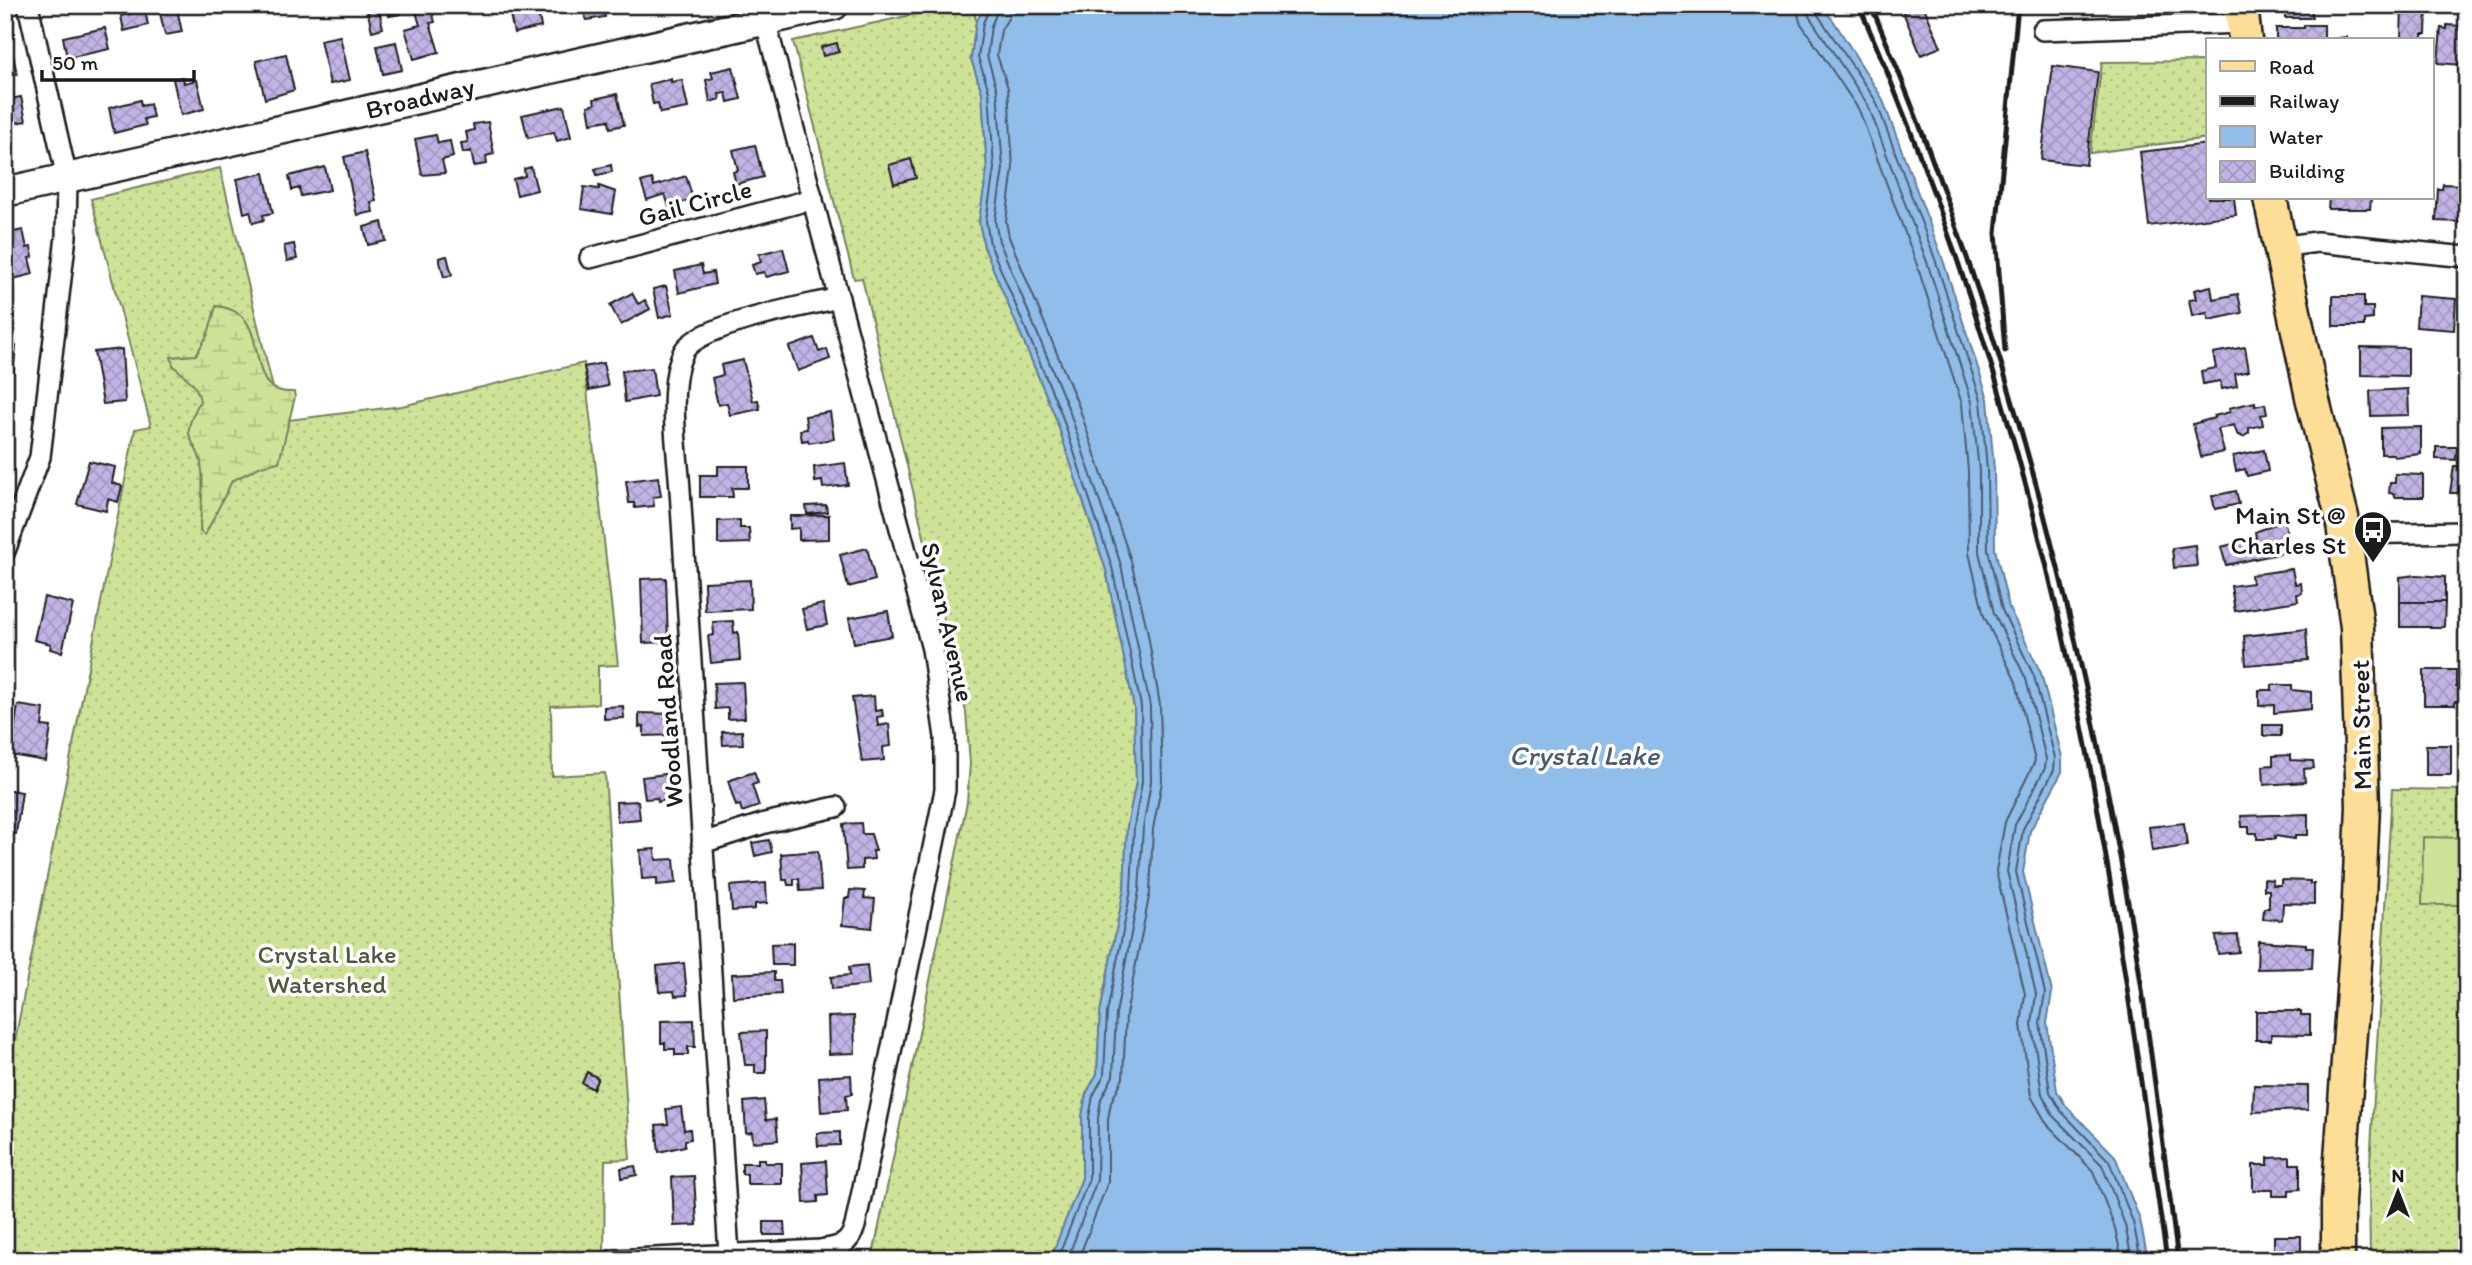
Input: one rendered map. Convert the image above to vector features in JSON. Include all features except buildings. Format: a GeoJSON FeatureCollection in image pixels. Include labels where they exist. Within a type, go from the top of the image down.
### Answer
{"type":"FeatureCollection","features":[{"type":"Feature","properties":{"kind":"main road","name":"Main Street"},"geometry":{"type":"LineString","coordinates":[[2270,200],[2345,534],[2357,627],[2363,794],[2358,921],[2338,1201],[2338,1260]]}},
{"type":"Feature","properties":{"kind":"street"},"geometry":{"type":"LineString","coordinates":[[5,551],[35,476],[43,441],[66,236],[67,178],[28,5]]}},
{"type":"Feature","properties":{"kind":"street","name":"Broadway"},"geometry":{"type":"LineString","coordinates":[[5,192],[834,5]]}},
{"type":"Feature","properties":{"kind":"street","name":"Sylvan Avenue"},"geometry":{"type":"LineString","coordinates":[[729,1254],[820,1250],[847,1242],[855,1226],[933,858],[947,765],[932,649],[765,20]]}},
{"type":"Feature","properties":{"kind":"street"},"geometry":{"type":"LineString","coordinates":[[2043,30],[2243,23]]}},
{"type":"Feature","properties":{"kind":"street","name":"Gail Circle"},"geometry":{"type":"LineString","coordinates":[[590,258],[813,199]]}},
{"type":"Feature","properties":{"kind":"street"},"geometry":{"type":"LineString","coordinates":[[2279,247],[2317,242],[2467,257]]}},
{"type":"Feature","properties":{"kind":"street","name":"Woodland Road"},"geometry":{"type":"LineString","coordinates":[[729,1254],[680,490],[678,372],[684,352],[702,334],[839,298]]}},
{"type":"Feature","properties":{"kind":"street"},"geometry":{"type":"LineString","coordinates":[[2345,534],[2467,532]]}},
{"type":"Feature","properties":{"kind":"street"},"geometry":{"type":"LineString","coordinates":[[702,844],[765,822],[836,807]]}},
{"type":"Feature","properties":{"kind":"street"},"geometry":{"type":"LineString","coordinates":[[613,1260],[729,1254]]}},
{"type":"Feature","properties":{"kind":"green space"},"geometry":{"type":"Polygon","coordinates":[[[957,5],[973,5],[976,21],[971,59],[982,92],[987,170],[979,221],[984,247],[1055,416],[1106,570],[1134,707],[1136,782],[1127,826],[1124,889],[1100,1013],[1097,1074],[1086,1094],[1082,1117],[1082,1178],[1050,1260],[872,1260],[967,802],[970,763],[966,712],[862,278],[854,279],[793,41],[957,5]]]}},
{"type":"Feature","properties":{"kind":"green space"},"geometry":{"type":"Polygon","coordinates":[[[2206,61],[2206,138],[2090,153],[2102,62],[2206,61]]]}},
{"type":"Feature","properties":{"kind":"green space","name":"Crystal Lake Watershed"},"geometry":{"type":"Polygon","coordinates":[[[220,168],[281,421],[402,406],[584,363],[618,665],[598,666],[598,704],[551,706],[552,776],[605,773],[630,1159],[605,1160],[604,1260],[5,1260],[5,1091],[135,429],[151,426],[91,199],[220,168]]]}},
{"type":"Feature","properties":{"kind":"green space"},"geometry":{"type":"Polygon","coordinates":[[[216,306],[236,312],[247,323],[266,381],[276,389],[294,392],[295,397],[279,462],[261,466],[232,481],[205,535],[200,532],[202,471],[189,433],[189,426],[200,401],[193,385],[173,365],[171,357],[196,355],[208,334],[216,306]]]}},
{"type":"Feature","properties":{"kind":"green space"},"geometry":{"type":"Polygon","coordinates":[[[2392,789],[2467,790],[2467,1260],[2370,1260],[2369,1182],[2392,789]]]}},
{"type":"Feature","properties":{"kind":"green space"},"geometry":{"type":"Polygon","coordinates":[[[2423,837],[2467,838],[2467,905],[2422,905],[2423,837]]]}},
{"type":"Feature","properties":{"kind":"water","name":"Crystal Lake"},"geometry":{"type":"Polygon","coordinates":[[[987,5],[1820,5],[1833,20],[1882,98],[1942,257],[1988,399],[1994,469],[1995,549],[2009,608],[2041,673],[2062,757],[2062,772],[2030,831],[2023,872],[2052,992],[2047,1023],[2057,1091],[2066,1106],[2115,1156],[2140,1220],[2148,1260],[1050,1260],[1082,1178],[1082,1117],[1086,1094],[1097,1074],[1100,1013],[1124,889],[1127,826],[1136,782],[1134,707],[1106,570],[1055,416],[984,247],[979,221],[987,170],[982,92],[971,59],[976,21],[987,5]]]}},
{"type":"Feature","properties":{"kind":"railway"},"geometry":{"type":"LineString","coordinates":[[1859,5],[1931,186],[1963,279],[1993,372],[2045,561],[2099,814],[2167,1260]]}},
{"type":"Feature","properties":{"kind":"railway"},"geometry":{"type":"LineString","coordinates":[[1871,5],[1918,121],[1999,356],[2065,596],[2093,718],[2138,963],[2178,1260]]}},
{"type":"Feature","properties":{"kind":"railway"},"geometry":{"type":"LineString","coordinates":[[2005,351],[1996,233],[2018,5]]}},
{"type":"Feature","properties":{"kind":"place","name":"Main St @ Charles St"},"geometry":{"type":"Point","coordinates":[2373,564]}}]}
